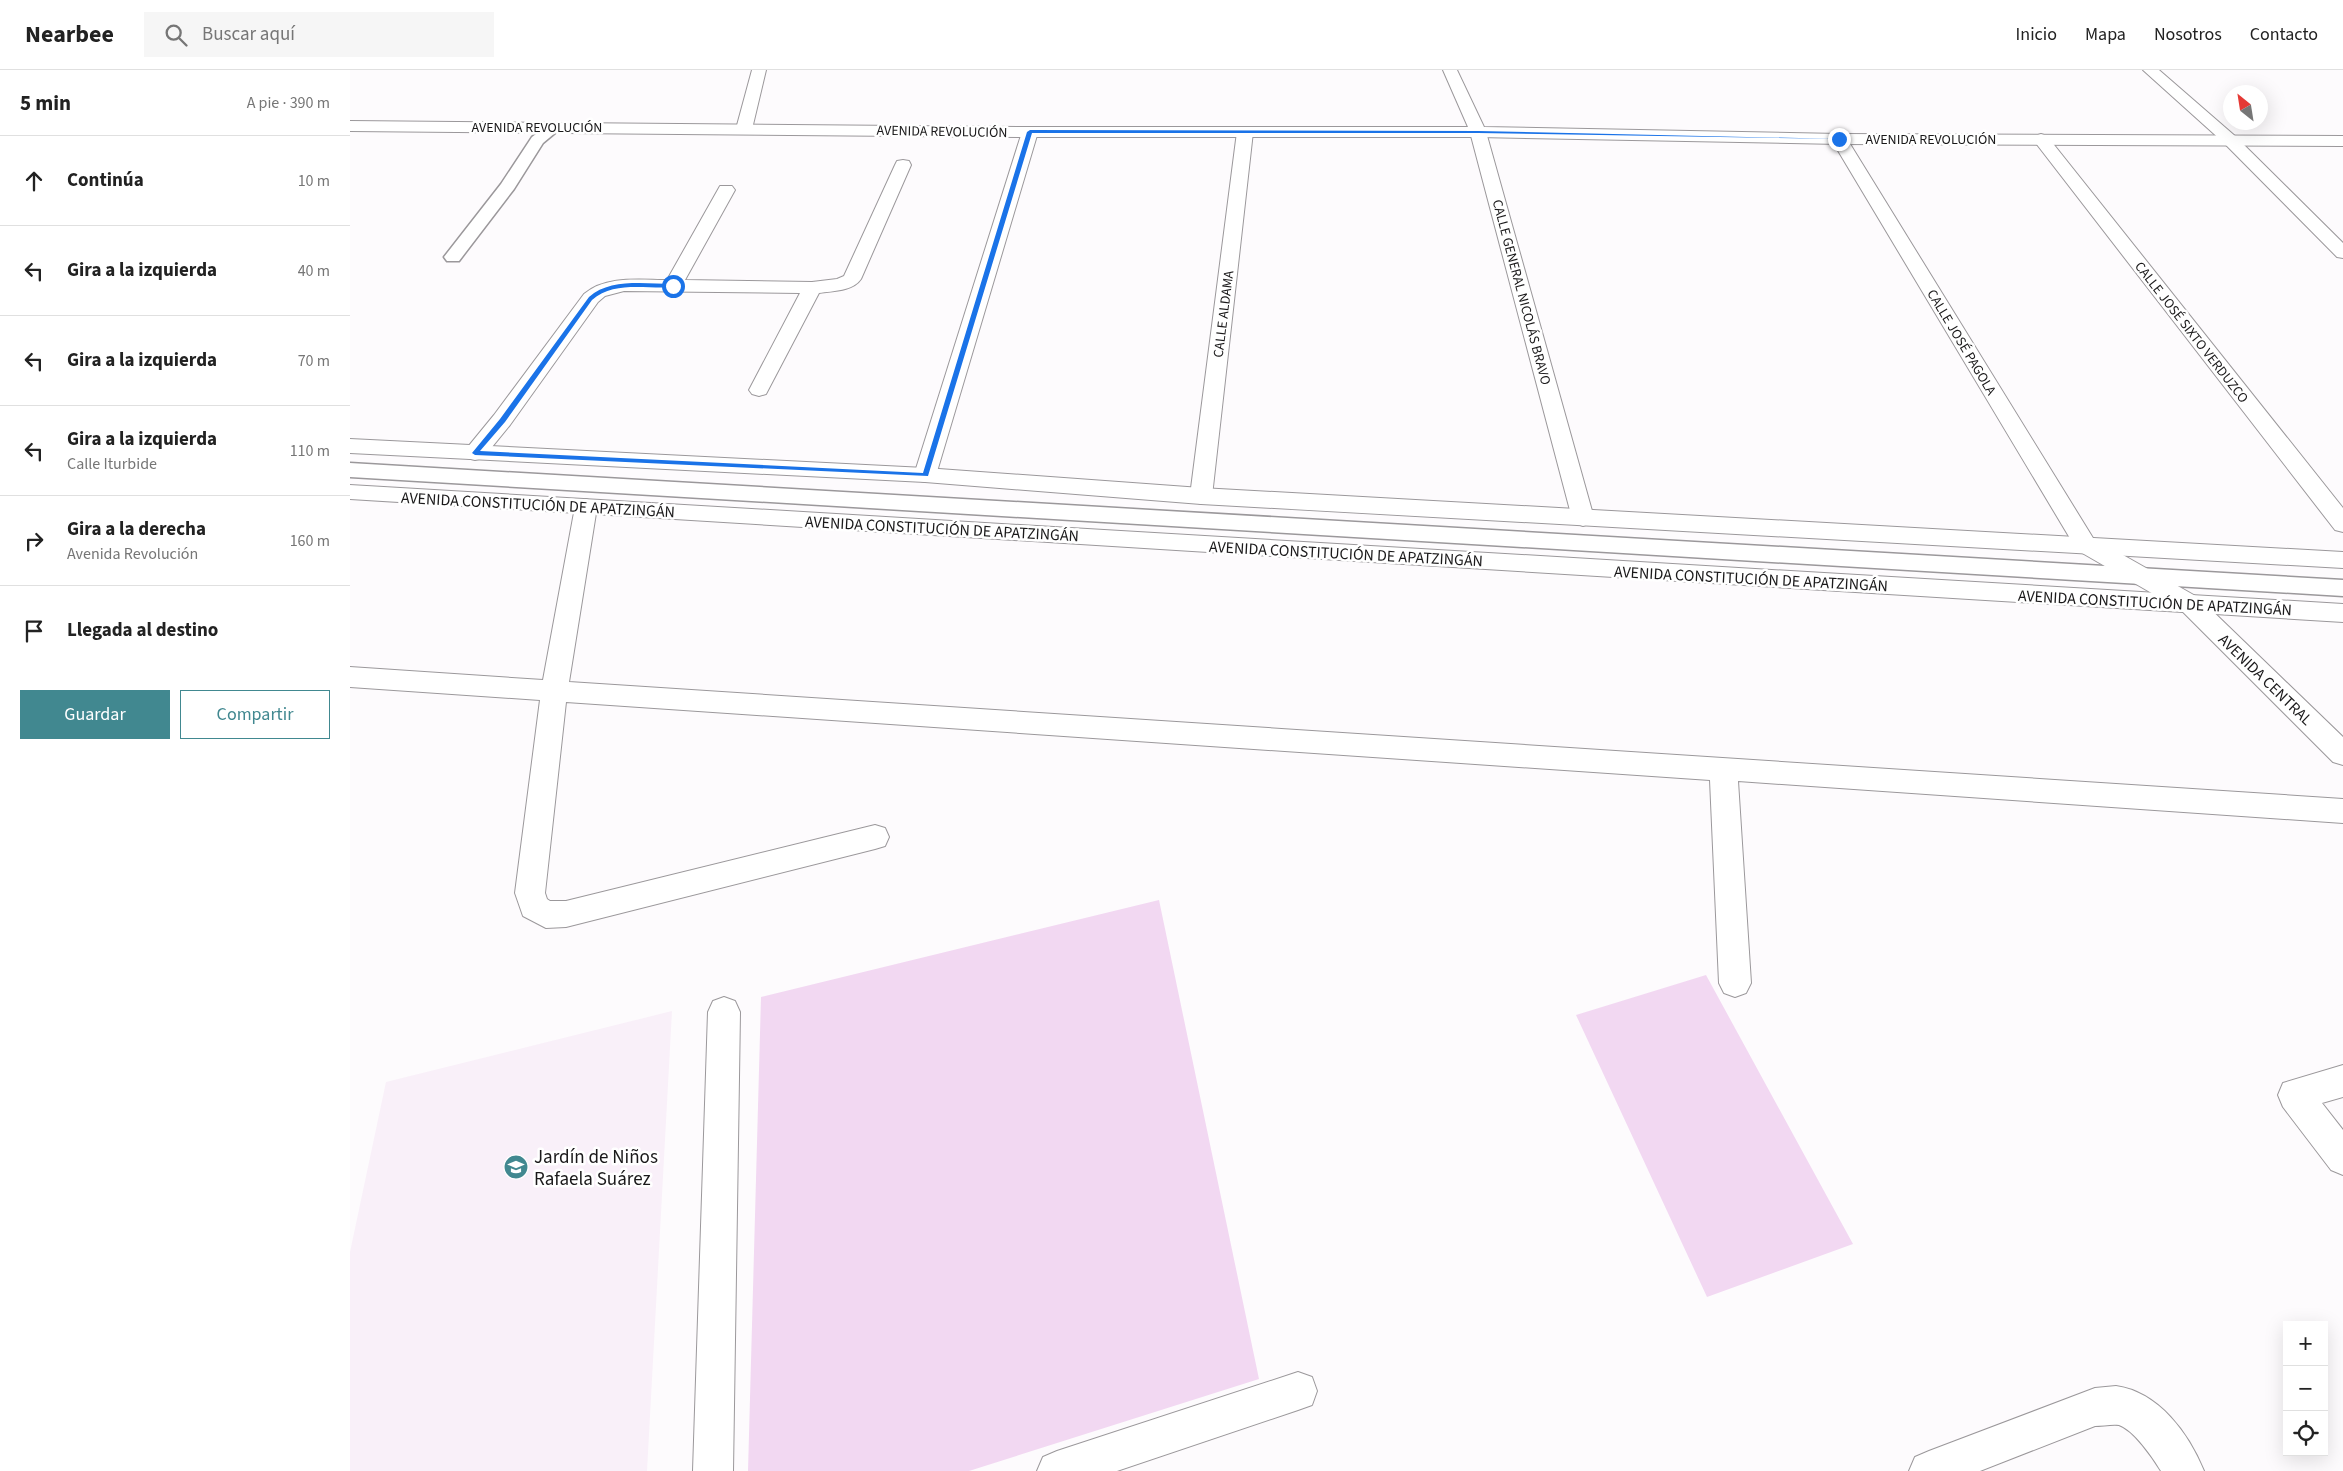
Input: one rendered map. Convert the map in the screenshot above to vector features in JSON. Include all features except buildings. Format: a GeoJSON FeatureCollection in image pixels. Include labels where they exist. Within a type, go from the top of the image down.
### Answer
{"type":"FeatureCollection","features":[{"type":"Feature","properties":{"kind":"street"},"geometry":{"type":"LineString","coordinates":[[744,129],[759,70]]}},
{"type":"Feature","properties":{"kind":"street","name":"CALLE GENERAL NICOLÁS BRAVO"},"geometry":{"type":"LineString","coordinates":[[1450,70],[1478,132],[1583,518]]}},
{"type":"Feature","properties":{"kind":"street"},"geometry":{"type":"LineString","coordinates":[[2150,70],[2229,139],[2343,253]]}},
{"type":"Feature","properties":{"kind":"street","name":"AVENIDA REVOLUCIÓN"},"geometry":{"type":"LineString","coordinates":[[350,126],[1030,132],[1478,132],[1839,139],[2229,139],[2343,141]]}},
{"type":"Feature","properties":{"kind":"street"},"geometry":{"type":"LineString","coordinates":[[925,475],[1030,132]]}},
{"type":"Feature","properties":{"kind":"street","name":"CALLE ALDAMA"},"geometry":{"type":"LineString","coordinates":[[1201,496],[1245,132]]}},
{"type":"Feature","properties":{"kind":"street","name":"CALLE JOSÉ PAGOLA"},"geometry":{"type":"LineString","coordinates":[[1839,139],[2085,544]]}},
{"type":"Feature","properties":{"kind":"street","name":"CALLE JOSÉ SIXTO VERDUZCO"},"geometry":{"type":"LineString","coordinates":[[2041,139],[2343,524]]}},
{"type":"Feature","properties":{"kind":"street"},"geometry":{"type":"LineString","coordinates":[[475,453],[502,420],[590,298],[598,292],[623,286],[812,288],[842,284],[852,279],[903,165]]}},
{"type":"Feature","properties":{"kind":"street"},"geometry":{"type":"LineString","coordinates":[[673,286],[726,190]]}},
{"type":"Feature","properties":{"kind":"street"},"geometry":{"type":"LineString","coordinates":[[759,390],[812,288]]}},
{"type":"Feature","properties":{"kind":"street"},"geometry":{"type":"LineString","coordinates":[[350,446],[925,475],[1201,496],[2085,544],[2343,560]]}},
{"type":"Feature","properties":{"kind":"street","name":"AVENIDA CONSTITUCIÓN DE APATZINGÁN"},"geometry":{"type":"LineString","coordinates":[[350,492],[2343,614]]}},
{"type":"Feature","properties":{"kind":"street"},"geometry":{"type":"LineString","coordinates":[[586,507],[554,691],[530,893],[534,907],[546,915],[566,914],[875,837]]}},
{"type":"Feature","properties":{"kind":"street","name":"AVENIDA CENTRAL"},"geometry":{"type":"LineString","coordinates":[[2085,544],[2190,604],[2343,754]]}},
{"type":"Feature","properties":{"kind":"street"},"geometry":{"type":"LineString","coordinates":[[350,677],[2343,811]]}},
{"type":"Feature","properties":{"kind":"street"},"geometry":{"type":"LineString","coordinates":[[1723,769],[1735,983]]}},
{"type":"Feature","properties":{"kind":"street"},"geometry":{"type":"LineString","coordinates":[[713,1471],[724,1012]]}},
{"type":"Feature","properties":{"kind":"street"},"geometry":{"type":"LineString","coordinates":[[2343,1081],[2295,1095],[2343,1158]]}},
{"type":"Feature","properties":{"kind":"street"},"geometry":{"type":"LineString","coordinates":[[1057,1471],[1298,1391]]}},
{"type":"Feature","properties":{"kind":"street"},"geometry":{"type":"LineString","coordinates":[[1929,1471],[2095,1407],[2119,1406],[2146,1420],[2167,1444],[2184,1471]]}},
{"type":"Feature","properties":{"kind":"lane"},"geometry":{"type":"LineString","coordinates":[[453,257],[508,186],[537,140],[552,128]]}},
{"type":"Feature","properties":{"kind":"lane","name":"AVENIDA CONSTITUCIÓN DE APATZINGÁN"},"geometry":{"type":"LineString","coordinates":[[350,470],[2343,588]]}},
{"type":"Feature","properties":{"kind":"shaded area"},"geometry":{"type":"Polygon","coordinates":[[[1159,900],[1259,1379],[969,1471],[748,1471],[761,997],[1159,900]]]}},
{"type":"Feature","properties":{"kind":"shaded area"},"geometry":{"type":"Polygon","coordinates":[[[1706,975],[1853,1244],[1707,1297],[1576,1015],[1706,975]]]}},
{"type":"Feature","properties":{"kind":"shaded area","name":"Jardín de Niños Rafaela Suárez"},"geometry":{"type":"Polygon","coordinates":[[[672,1011],[647,1471],[350,1471],[350,1252],[386,1082],[672,1011]]]}},
{"type":"Feature","properties":{"kind":"place","name":"Jardín de Niños Rafaela Suárez"},"geometry":{"type":"Point","coordinates":[516,1167]}},
{"type":"Feature","properties":{"kind":"route"},"geometry":{"type":"LineString","coordinates":[[673,286],[610,287],[590,298],[502,420],[475,453],[925,475],[1030,132],[1478,132],[1839,139]]}}]}
